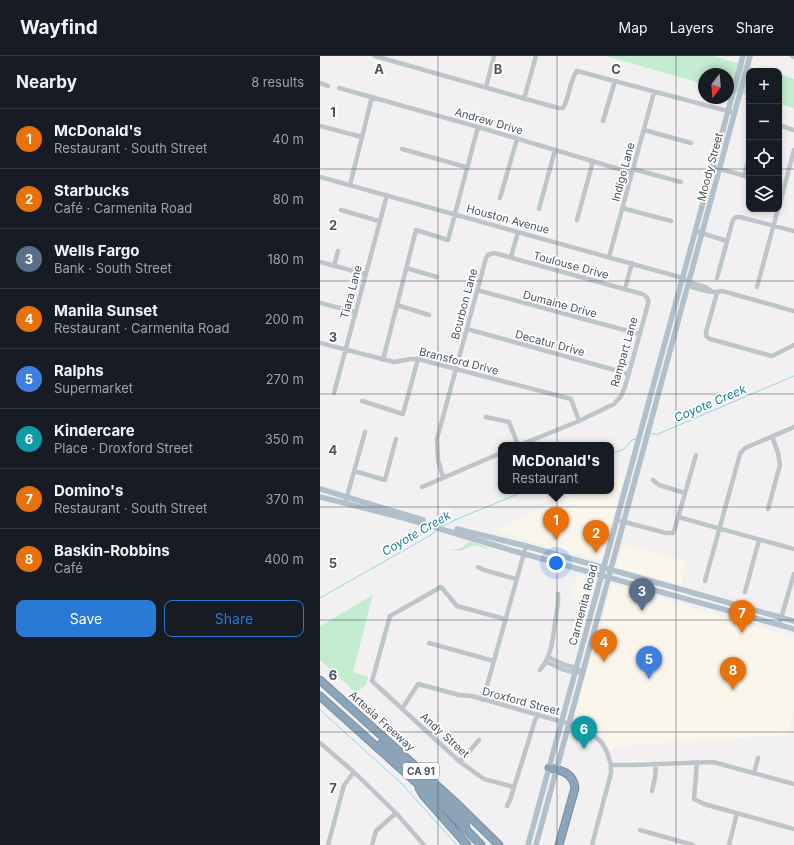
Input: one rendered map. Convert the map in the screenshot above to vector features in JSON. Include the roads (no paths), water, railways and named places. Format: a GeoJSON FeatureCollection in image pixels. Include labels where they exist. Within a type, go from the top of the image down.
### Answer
{"type":"FeatureCollection","features":[{"type":"Feature","properties":{"kind":"highway","name":"Artesia Freeway"},"geometry":{"type":"LineString","coordinates":[[320,680],[454,801],[499,845]]}},
{"type":"Feature","properties":{"kind":"highway","name":"Artesia Freeway"},"geometry":{"type":"LineString","coordinates":[[320,696],[414,780],[481,845]]}},
{"type":"Feature","properties":{"kind":"highway"},"geometry":{"type":"LineString","coordinates":[[342,700],[344,706],[453,805],[493,845]]}},
{"type":"Feature","properties":{"kind":"highway"},"geometry":{"type":"LineString","coordinates":[[352,725],[360,726],[430,787],[465,822],[466,830]]}},
{"type":"Feature","properties":{"kind":"highway"},"geometry":{"type":"LineString","coordinates":[[549,768],[565,772],[574,782],[575,788],[559,845]]}},
{"type":"Feature","properties":{"kind":"highway"},"geometry":{"type":"LineString","coordinates":[[414,780],[423,795],[467,845]]}},
{"type":"Feature","properties":{"kind":"main road","name":"Moody Street"},"geometry":{"type":"LineString","coordinates":[[683,278],[743,56]]}},
{"type":"Feature","properties":{"kind":"main road","name":"Moody Street"},"geometry":{"type":"LineString","coordinates":[[689,282],[750,56]]}},
{"type":"Feature","properties":{"kind":"main road","name":"Carmenita Road"},"geometry":{"type":"LineString","coordinates":[[528,845],[683,278]]}},
{"type":"Feature","properties":{"kind":"main road","name":"Carmenita Road"},"geometry":{"type":"LineString","coordinates":[[536,845],[689,282]]}},
{"type":"Feature","properties":{"kind":"main road"},"geometry":{"type":"LineString","coordinates":[[320,489],[346,500],[472,536],[524,554],[794,629]]}},
{"type":"Feature","properties":{"kind":"main road"},"geometry":{"type":"LineString","coordinates":[[320,497],[346,500]]}},
{"type":"Feature","properties":{"kind":"main road"},"geometry":{"type":"LineString","coordinates":[[472,536],[526,546],[794,622]]}},
{"type":"Feature","properties":{"kind":"street"},"geometry":{"type":"LineString","coordinates":[[375,56],[558,108],[563,108],[566,104],[573,75],[577,71],[735,113]]}},
{"type":"Feature","properties":{"kind":"street"},"geometry":{"type":"LineString","coordinates":[[486,87],[494,56]]}},
{"type":"Feature","properties":{"kind":"street"},"geometry":{"type":"LineString","coordinates":[[524,99],[536,56]]}},
{"type":"Feature","properties":{"kind":"street"},"geometry":{"type":"LineString","coordinates":[[603,121],[615,81]]}},
{"type":"Feature","properties":{"kind":"street"},"geometry":{"type":"LineString","coordinates":[[320,83],[328,86]]}},
{"type":"Feature","properties":{"kind":"street","name":"Andrew Drive"},"geometry":{"type":"LineString","coordinates":[[339,88],[478,126],[593,161],[681,182]]}},
{"type":"Feature","properties":{"kind":"street","name":"Indigo Lane"},"geometry":{"type":"LineString","coordinates":[[609,257],[654,92]]}},
{"type":"Feature","properties":{"kind":"street"},"geometry":{"type":"LineString","coordinates":[[350,185],[372,97]]}},
{"type":"Feature","properties":{"kind":"street"},"geometry":{"type":"LineString","coordinates":[[320,126],[362,137]]}},
{"type":"Feature","properties":{"kind":"street"},"geometry":{"type":"LineString","coordinates":[[383,360],[416,230],[448,240],[478,126]]}},
{"type":"Feature","properties":{"kind":"street"},"geometry":{"type":"LineString","coordinates":[[782,126],[794,130]]}},
{"type":"Feature","properties":{"kind":"street"},"geometry":{"type":"LineString","coordinates":[[644,130],[691,143]]}},
{"type":"Feature","properties":{"kind":"street"},"geometry":{"type":"LineString","coordinates":[[500,198],[517,139]]}},
{"type":"Feature","properties":{"kind":"street"},"geometry":{"type":"LineString","coordinates":[[402,149],[466,167]]}},
{"type":"Feature","properties":{"kind":"street"},"geometry":{"type":"LineString","coordinates":[[539,209],[555,150]]}},
{"type":"Feature","properties":{"kind":"street"},"geometry":{"type":"LineString","coordinates":[[782,186],[794,150]]}},
{"type":"Feature","properties":{"kind":"street"},"geometry":{"type":"LineString","coordinates":[[577,220],[593,161]]}},
{"type":"Feature","properties":{"kind":"street"},"geometry":{"type":"LineString","coordinates":[[713,167],[746,177]]}},
{"type":"Feature","properties":{"kind":"street","name":"Houston Avenue"},"geometry":{"type":"LineString","coordinates":[[320,177],[683,278],[689,282],[692,287],[706,292],[711,291],[716,293],[722,291],[794,311]]}},
{"type":"Feature","properties":{"kind":"street","name":"Tiara Lane"},"geometry":{"type":"LineString","coordinates":[[334,393],[344,350],[387,196]]}},
{"type":"Feature","properties":{"kind":"street"},"geometry":{"type":"LineString","coordinates":[[622,208],[671,221]]}},
{"type":"Feature","properties":{"kind":"street"},"geometry":{"type":"LineString","coordinates":[[341,210],[379,221]]}},
{"type":"Feature","properties":{"kind":"street"},"geometry":{"type":"LineString","coordinates":[[757,288],[778,212]]}},
{"type":"Feature","properties":{"kind":"street"},"geometry":{"type":"LineString","coordinates":[[717,278],[733,220],[736,217],[794,231]]}},
{"type":"Feature","properties":{"kind":"street"},"geometry":{"type":"LineString","coordinates":[[695,231],[727,240]]}},
{"type":"Feature","properties":{"kind":"street"},"geometry":{"type":"LineString","coordinates":[[511,258],[518,232]]}},
{"type":"Feature","properties":{"kind":"street"},"geometry":{"type":"LineString","coordinates":[[334,266],[338,251]]}},
{"type":"Feature","properties":{"kind":"street","name":"Toulouse Drive"},"geometry":{"type":"LineString","coordinates":[[489,254],[494,253],[625,289],[642,294],[647,298]]}},
{"type":"Feature","properties":{"kind":"street","name":"Bourbon Lane"},"geometry":{"type":"LineString","coordinates":[[444,477],[438,460],[437,439],[477,290],[486,258],[489,254]]}},
{"type":"Feature","properties":{"kind":"street"},"geometry":{"type":"LineString","coordinates":[[320,262],[365,274]]}},
{"type":"Feature","properties":{"kind":"street"},"geometry":{"type":"LineString","coordinates":[[625,289],[632,263]]}},
{"type":"Feature","properties":{"kind":"street"},"geometry":{"type":"LineString","coordinates":[[406,268],[438,277]]}},
{"type":"Feature","properties":{"kind":"street","name":"Dumaine Drive"},"geometry":{"type":"LineString","coordinates":[[477,290],[639,334]]}},
{"type":"Feature","properties":{"kind":"street"},"geometry":{"type":"LineString","coordinates":[[716,293],[706,332],[706,336],[710,339],[772,356],[794,345]]}},
{"type":"Feature","properties":{"kind":"street","name":"Rampart Lane"},"geometry":{"type":"LineString","coordinates":[[526,442],[614,404],[621,396],[648,304],[647,298]]}},
{"type":"Feature","properties":{"kind":"street"},"geometry":{"type":"LineString","coordinates":[[320,303],[355,312]]}},
{"type":"Feature","properties":{"kind":"street"},"geometry":{"type":"LineString","coordinates":[[397,306],[429,315]]}},
{"type":"Feature","properties":{"kind":"street","name":"Decatur Drive"},"geometry":{"type":"LineString","coordinates":[[467,329],[628,374]]}},
{"type":"Feature","properties":{"kind":"street","name":"Bransford Drive"},"geometry":{"type":"LineString","coordinates":[[320,343],[394,362],[418,359],[570,399],[579,420]]}},
{"type":"Feature","properties":{"kind":"street"},"geometry":{"type":"LineString","coordinates":[[362,402],[403,414],[418,359]]}},
{"type":"Feature","properties":{"kind":"street"},"geometry":{"type":"LineString","coordinates":[[486,417],[509,422],[518,442]]}},
{"type":"Feature","properties":{"kind":"street"},"geometry":{"type":"LineString","coordinates":[[704,580],[742,451],[745,448],[794,427]]}},
{"type":"Feature","properties":{"kind":"street"},"geometry":{"type":"LineString","coordinates":[[346,500],[365,432]]}},
{"type":"Feature","properties":{"kind":"street"},"geometry":{"type":"LineString","coordinates":[[768,509],[780,465],[778,453],[772,436]]}},
{"type":"Feature","properties":{"kind":"street"},"geometry":{"type":"LineString","coordinates":[[354,471],[385,480],[396,439]]}},
{"type":"Feature","properties":{"kind":"street"},"geometry":{"type":"LineString","coordinates":[[422,487],[498,454]]}},
{"type":"Feature","properties":{"kind":"street"},"geometry":{"type":"LineString","coordinates":[[617,520],[666,533],[673,533],[696,455]]}},
{"type":"Feature","properties":{"kind":"street"},"geometry":{"type":"LineString","coordinates":[[653,480],[659,485],[685,493]]}},
{"type":"Feature","properties":{"kind":"street"},"geometry":{"type":"LineString","coordinates":[[678,517],[794,549]]}},
{"type":"Feature","properties":{"kind":"street"},"geometry":{"type":"LineString","coordinates":[[745,592],[759,540]]}},
{"type":"Feature","properties":{"kind":"street"},"geometry":{"type":"LineString","coordinates":[[483,700],[526,546]]}},
{"type":"Feature","properties":{"kind":"street"},"geometry":{"type":"LineString","coordinates":[[478,567],[516,579]]}},
{"type":"Feature","properties":{"kind":"street"},"geometry":{"type":"LineString","coordinates":[[779,625],[794,574]]}},
{"type":"Feature","properties":{"kind":"street","name":"Andy Street"},"geometry":{"type":"LineString","coordinates":[[505,619],[457,606],[441,587],[390,616],[372,681],[460,762],[484,779],[514,787]]}},
{"type":"Feature","properties":{"kind":"street"},"geometry":{"type":"LineString","coordinates":[[540,670],[546,662],[553,638],[559,602],[558,594]]}},
{"type":"Feature","properties":{"kind":"street"},"geometry":{"type":"LineString","coordinates":[[429,643],[494,661]]}},
{"type":"Feature","properties":{"kind":"street"},"geometry":{"type":"LineString","coordinates":[[548,657],[583,672]]}},
{"type":"Feature","properties":{"kind":"street"},"geometry":{"type":"LineString","coordinates":[[546,662],[563,670],[576,670]]}},
{"type":"Feature","properties":{"kind":"street","name":"Droxford Street"},"geometry":{"type":"LineString","coordinates":[[402,709],[418,684],[537,714],[584,728],[595,735],[608,752],[610,765]]}},
{"type":"Feature","properties":{"kind":"street"},"geometry":{"type":"LineString","coordinates":[[507,806],[537,714]]}},
{"type":"Feature","properties":{"kind":"street"},"geometry":{"type":"LineString","coordinates":[[460,762],[479,740]]}},
{"type":"Feature","properties":{"kind":"street"},"geometry":{"type":"LineString","coordinates":[[320,743],[354,772],[396,813],[423,844]]}},
{"type":"Feature","properties":{"kind":"street"},"geometry":{"type":"LineString","coordinates":[[754,774],[758,758]]}},
{"type":"Feature","properties":{"kind":"street"},"geometry":{"type":"LineString","coordinates":[[697,762],[694,799],[704,804],[794,829]]}},
{"type":"Feature","properties":{"kind":"street"},"geometry":{"type":"LineString","coordinates":[[592,845],[609,783],[610,765],[714,762],[794,784]]}},
{"type":"Feature","properties":{"kind":"street"},"geometry":{"type":"LineString","coordinates":[[652,791],[656,764]]}},
{"type":"Feature","properties":{"kind":"street"},"geometry":{"type":"LineString","coordinates":[[328,845],[344,785],[354,772]]}},
{"type":"Feature","properties":{"kind":"street"},"geometry":{"type":"LineString","coordinates":[[372,845],[376,831],[396,813]]}},
{"type":"Feature","properties":{"kind":"street"},"geometry":{"type":"LineString","coordinates":[[729,845],[737,813]]}},
{"type":"Feature","properties":{"kind":"street"},"geometry":{"type":"LineString","coordinates":[[640,830],[693,845]]}},
{"type":"Feature","properties":{"kind":"waterway","name":"Coyote Creek"},"geometry":{"type":"LineString","coordinates":[[650,434],[658,434],[794,376]]}},
{"type":"Feature","properties":{"kind":"waterway","name":"Coyote Creek"},"geometry":{"type":"LineString","coordinates":[[614,453],[624,449],[632,440],[636,439]]}},
{"type":"Feature","properties":{"kind":"waterway","name":"Coyote Creek"},"geometry":{"type":"LineString","coordinates":[[441,527],[518,494]]}},
{"type":"Feature","properties":{"kind":"waterway","name":"Coyote Creek"},"geometry":{"type":"LineString","coordinates":[[320,598],[437,530]]}},
{"type":"Feature","properties":{"kind":"waterway"},"geometry":{"type":"LineString","coordinates":[[320,710],[401,783],[457,845]]}},
{"type":"Feature","properties":{"kind":"place","name":"McDonald's"},"geometry":{"type":"Point","coordinates":[556,540]}},
{"type":"Feature","properties":{"kind":"place","name":"Starbucks"},"geometry":{"type":"Point","coordinates":[596,553]}},
{"type":"Feature","properties":{"kind":"place","name":"Wells Fargo"},"geometry":{"type":"Point","coordinates":[642,611]}},
{"type":"Feature","properties":{"kind":"place","name":"Domino's"},"geometry":{"type":"Point","coordinates":[742,633]}},
{"type":"Feature","properties":{"kind":"place","name":"Manila Sunset"},"geometry":{"type":"Point","coordinates":[604,662]}},
{"type":"Feature","properties":{"kind":"place","name":"Ralphs"},"geometry":{"type":"Point","coordinates":[649,679]}},
{"type":"Feature","properties":{"kind":"place","name":"Baskin-Robbins"},"geometry":{"type":"Point","coordinates":[733,690]}},
{"type":"Feature","properties":{"kind":"place","name":"Kindercare"},"geometry":{"type":"Point","coordinates":[584,749]}}]}
